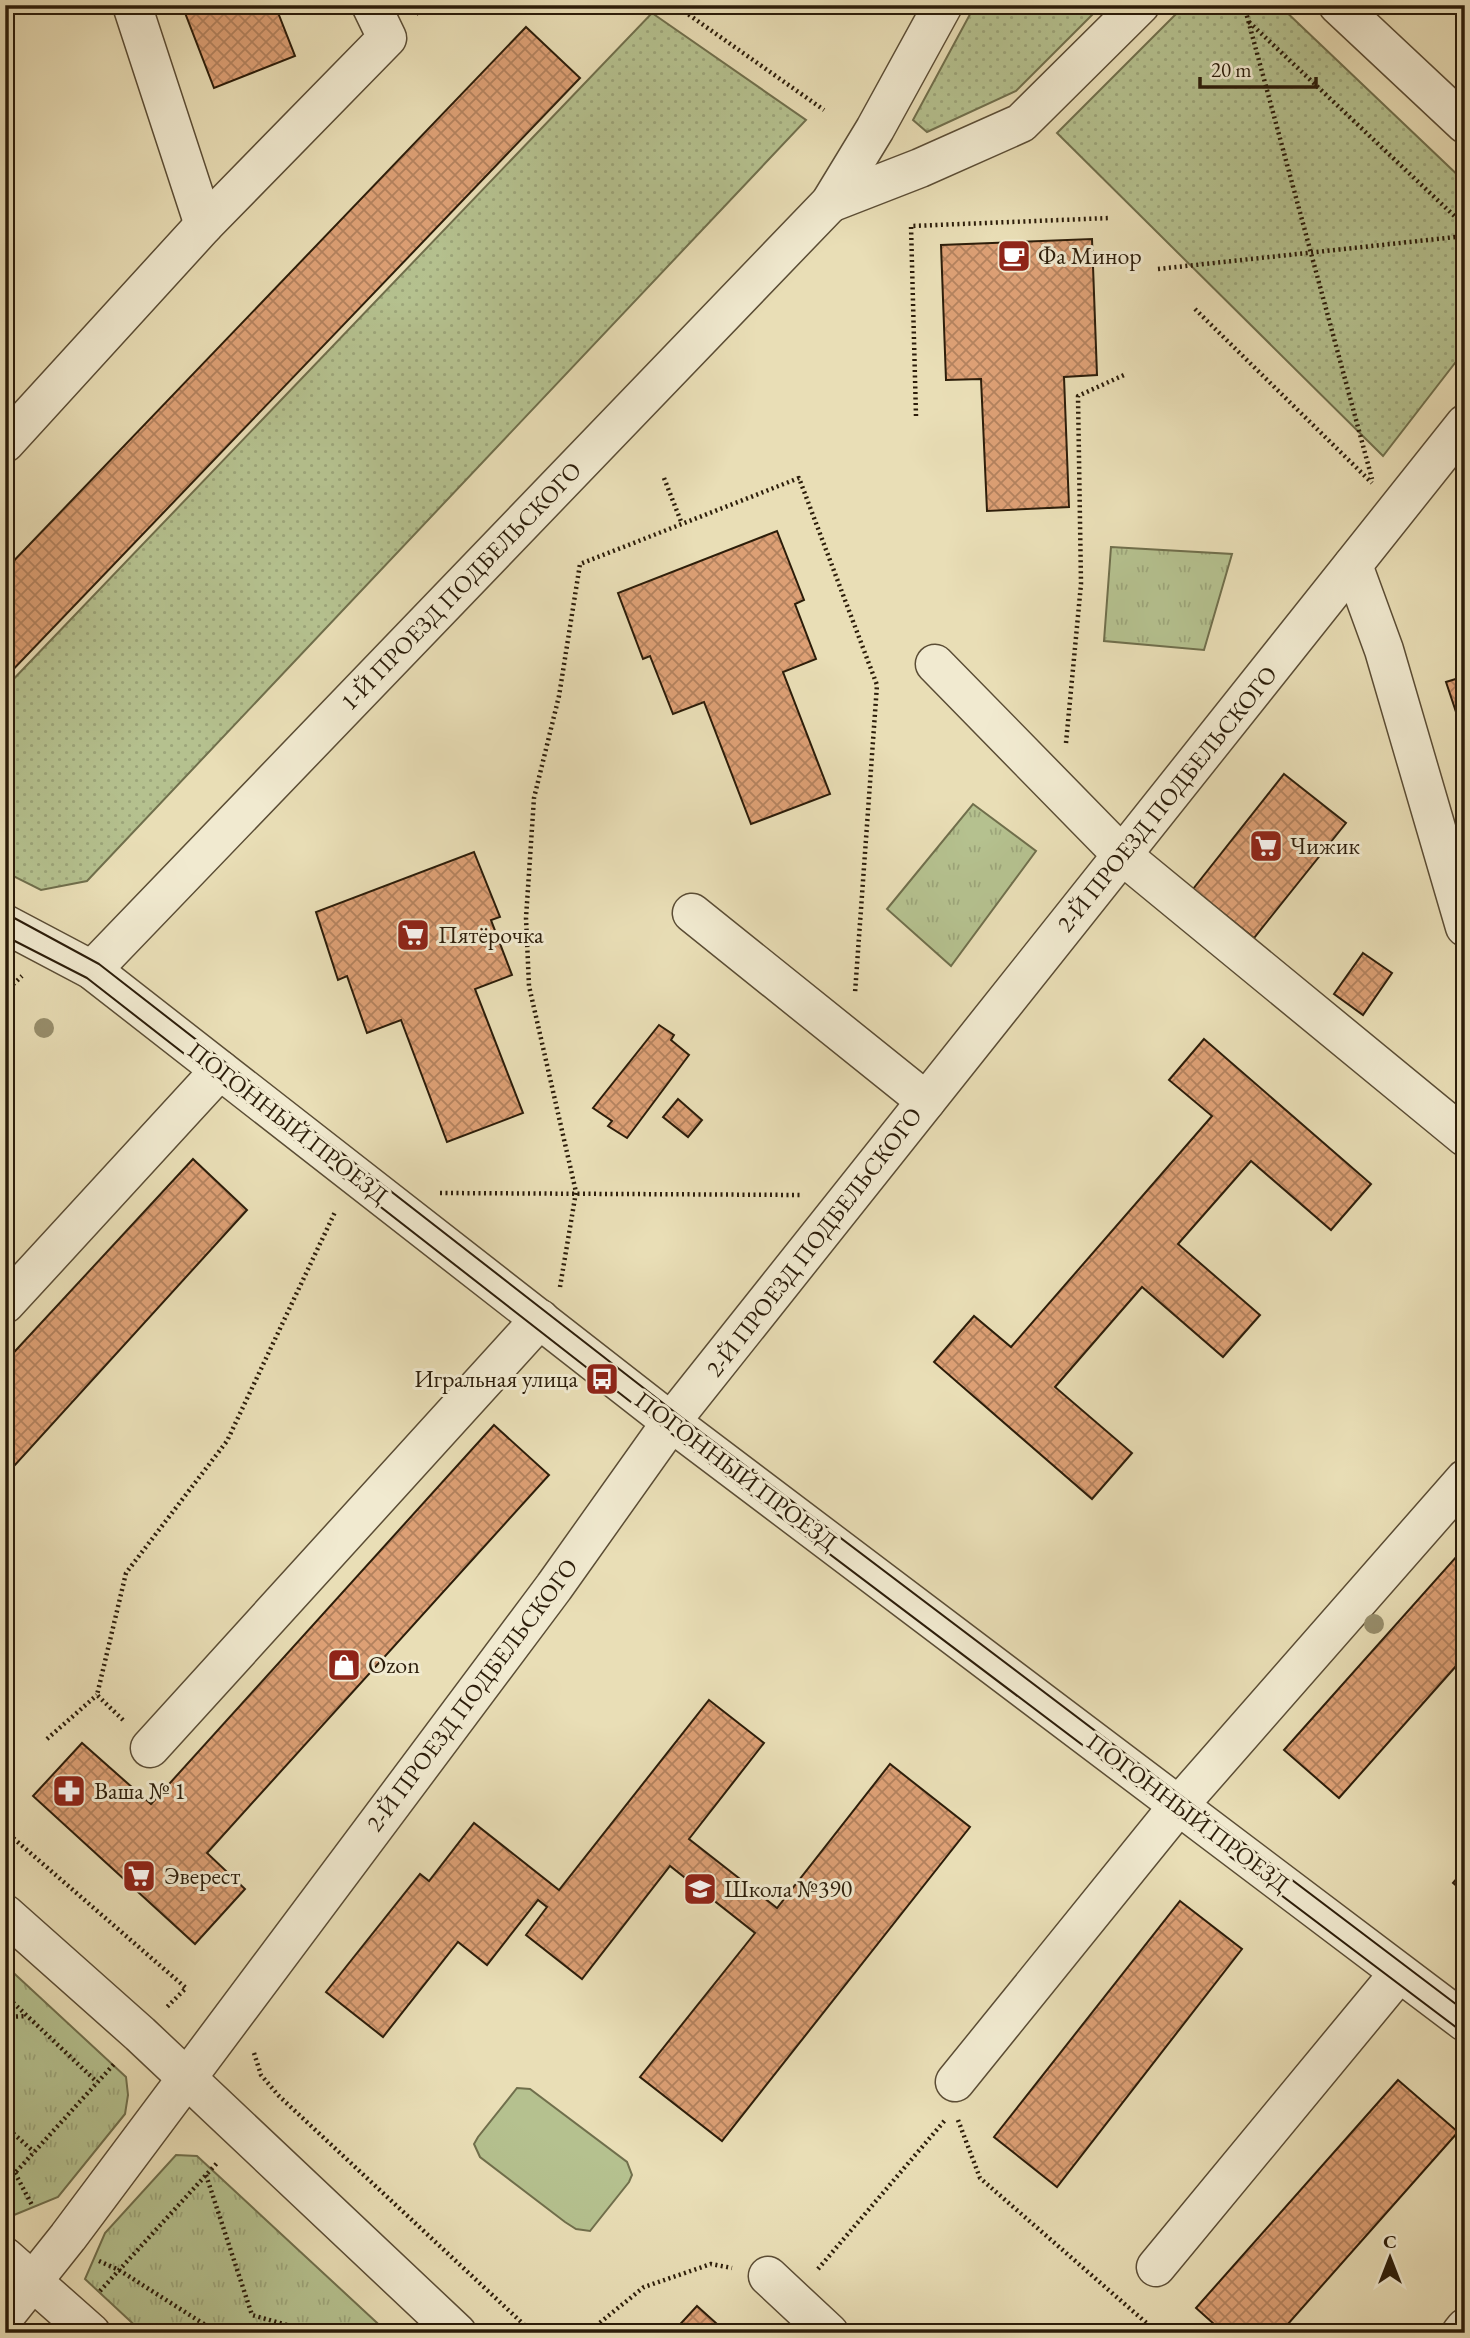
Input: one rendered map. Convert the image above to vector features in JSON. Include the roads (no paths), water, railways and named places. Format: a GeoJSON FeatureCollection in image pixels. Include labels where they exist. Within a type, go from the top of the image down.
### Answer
{"type":"FeatureCollection","features":[{"type":"Feature","properties":{"kind":"street"},"geometry":{"type":"LineString","coordinates":[[132,5],[204,225]]}},
{"type":"Feature","properties":{"kind":"street"},"geometry":{"type":"LineString","coordinates":[[5,443],[204,225],[387,38],[371,5]]}},
{"type":"Feature","properties":{"kind":"street","name":"1-Й ПРОЕЗД ПОДБЕЛЬСКОГО"},"geometry":{"type":"LineString","coordinates":[[92,970],[830,203],[875,129],[943,5]]}},
{"type":"Feature","properties":{"kind":"street","name":"1-Й ПРОЕЗД ПОДБЕЛЬСКОГО"},"geometry":{"type":"LineString","coordinates":[[830,203],[920,168],[1021,123],[1140,5]]}},
{"type":"Feature","properties":{"kind":"street"},"geometry":{"type":"LineString","coordinates":[[1338,5],[1465,124]]}},
{"type":"Feature","properties":{"kind":"street"},"geometry":{"type":"LineString","coordinates":[[875,129],[877,153],[885,163],[908,171],[920,168]]}},
{"type":"Feature","properties":{"kind":"street","name":"2-Й ПРОЕЗД ПОДБЕЛЬСКОГО"},"geometry":{"type":"LineString","coordinates":[[18,2269],[186,2078],[554,1587],[671,1422],[1465,424]]}},
{"type":"Feature","properties":{"kind":"street"},"geometry":{"type":"LineString","coordinates":[[1353,565],[1384,650],[1465,927]]}},
{"type":"Feature","properties":{"kind":"street"},"geometry":{"type":"LineString","coordinates":[[935,664],[1122,855],[1465,1137]]}},
{"type":"Feature","properties":{"kind":"street"},"geometry":{"type":"LineString","coordinates":[[692,913],[926,1101]]}},
{"type":"Feature","properties":{"kind":"street","name":"ПОГОННЫЙ ПРОЕЗД"},"geometry":{"type":"LineString","coordinates":[[5,924],[92,970],[220,1070],[549,1306],[671,1422],[1465,2022]]}},
{"type":"Feature","properties":{"kind":"street"},"geometry":{"type":"LineString","coordinates":[[5,1304],[220,1070]]}},
{"type":"Feature","properties":{"kind":"street"},"geometry":{"type":"LineString","coordinates":[[150,1748],[549,1306]]}},
{"type":"Feature","properties":{"kind":"street"},"geometry":{"type":"LineString","coordinates":[[955,2082],[1179,1805],[1465,1479]]}},
{"type":"Feature","properties":{"kind":"street"},"geometry":{"type":"LineString","coordinates":[[5,1914],[186,2078],[457,2333]]}},
{"type":"Feature","properties":{"kind":"street"},"geometry":{"type":"LineString","coordinates":[[1156,2267],[1399,1973]]}},
{"type":"Feature","properties":{"kind":"street"},"geometry":{"type":"LineString","coordinates":[[5,2316],[18,2269],[91,2333]]}},
{"type":"Feature","properties":{"kind":"street"},"geometry":{"type":"LineString","coordinates":[[780,2287],[829,2333]]}},
{"type":"Feature","properties":{"kind":"street"},"geometry":{"type":"LineString","coordinates":[[1461,2333],[1465,2328]]}},
{"type":"Feature","properties":{"kind":"tram line"},"geometry":{"type":"LineString","coordinates":[[5,913],[99,964],[677,1414],[1465,2011]]}},
{"type":"Feature","properties":{"kind":"tram line"},"geometry":{"type":"LineString","coordinates":[[5,936],[87,978],[713,1466],[1465,2034]]}},
{"type":"Feature","properties":{"kind":"place","name":"Фа Минор"},"geometry":{"type":"Point","coordinates":[1014,256]}},
{"type":"Feature","properties":{"kind":"place","name":"Чижик"},"geometry":{"type":"Point","coordinates":[1266,846]}},
{"type":"Feature","properties":{"kind":"place","name":"Пятёрочка"},"geometry":{"type":"Point","coordinates":[413,935]}},
{"type":"Feature","properties":{"kind":"place","name":"Игральная улица"},"geometry":{"type":"Point","coordinates":[602,1379]}},
{"type":"Feature","properties":{"kind":"place","name":"Ozon"},"geometry":{"type":"Point","coordinates":[344,1665]}},
{"type":"Feature","properties":{"kind":"place","name":"Ваша № 1"},"geometry":{"type":"Point","coordinates":[69,1791]}},
{"type":"Feature","properties":{"kind":"place","name":"Эверест"},"geometry":{"type":"Point","coordinates":[139,1876]}},
{"type":"Feature","properties":{"kind":"place","name":"Школа №390"},"geometry":{"type":"Point","coordinates":[700,1889]}}]}
